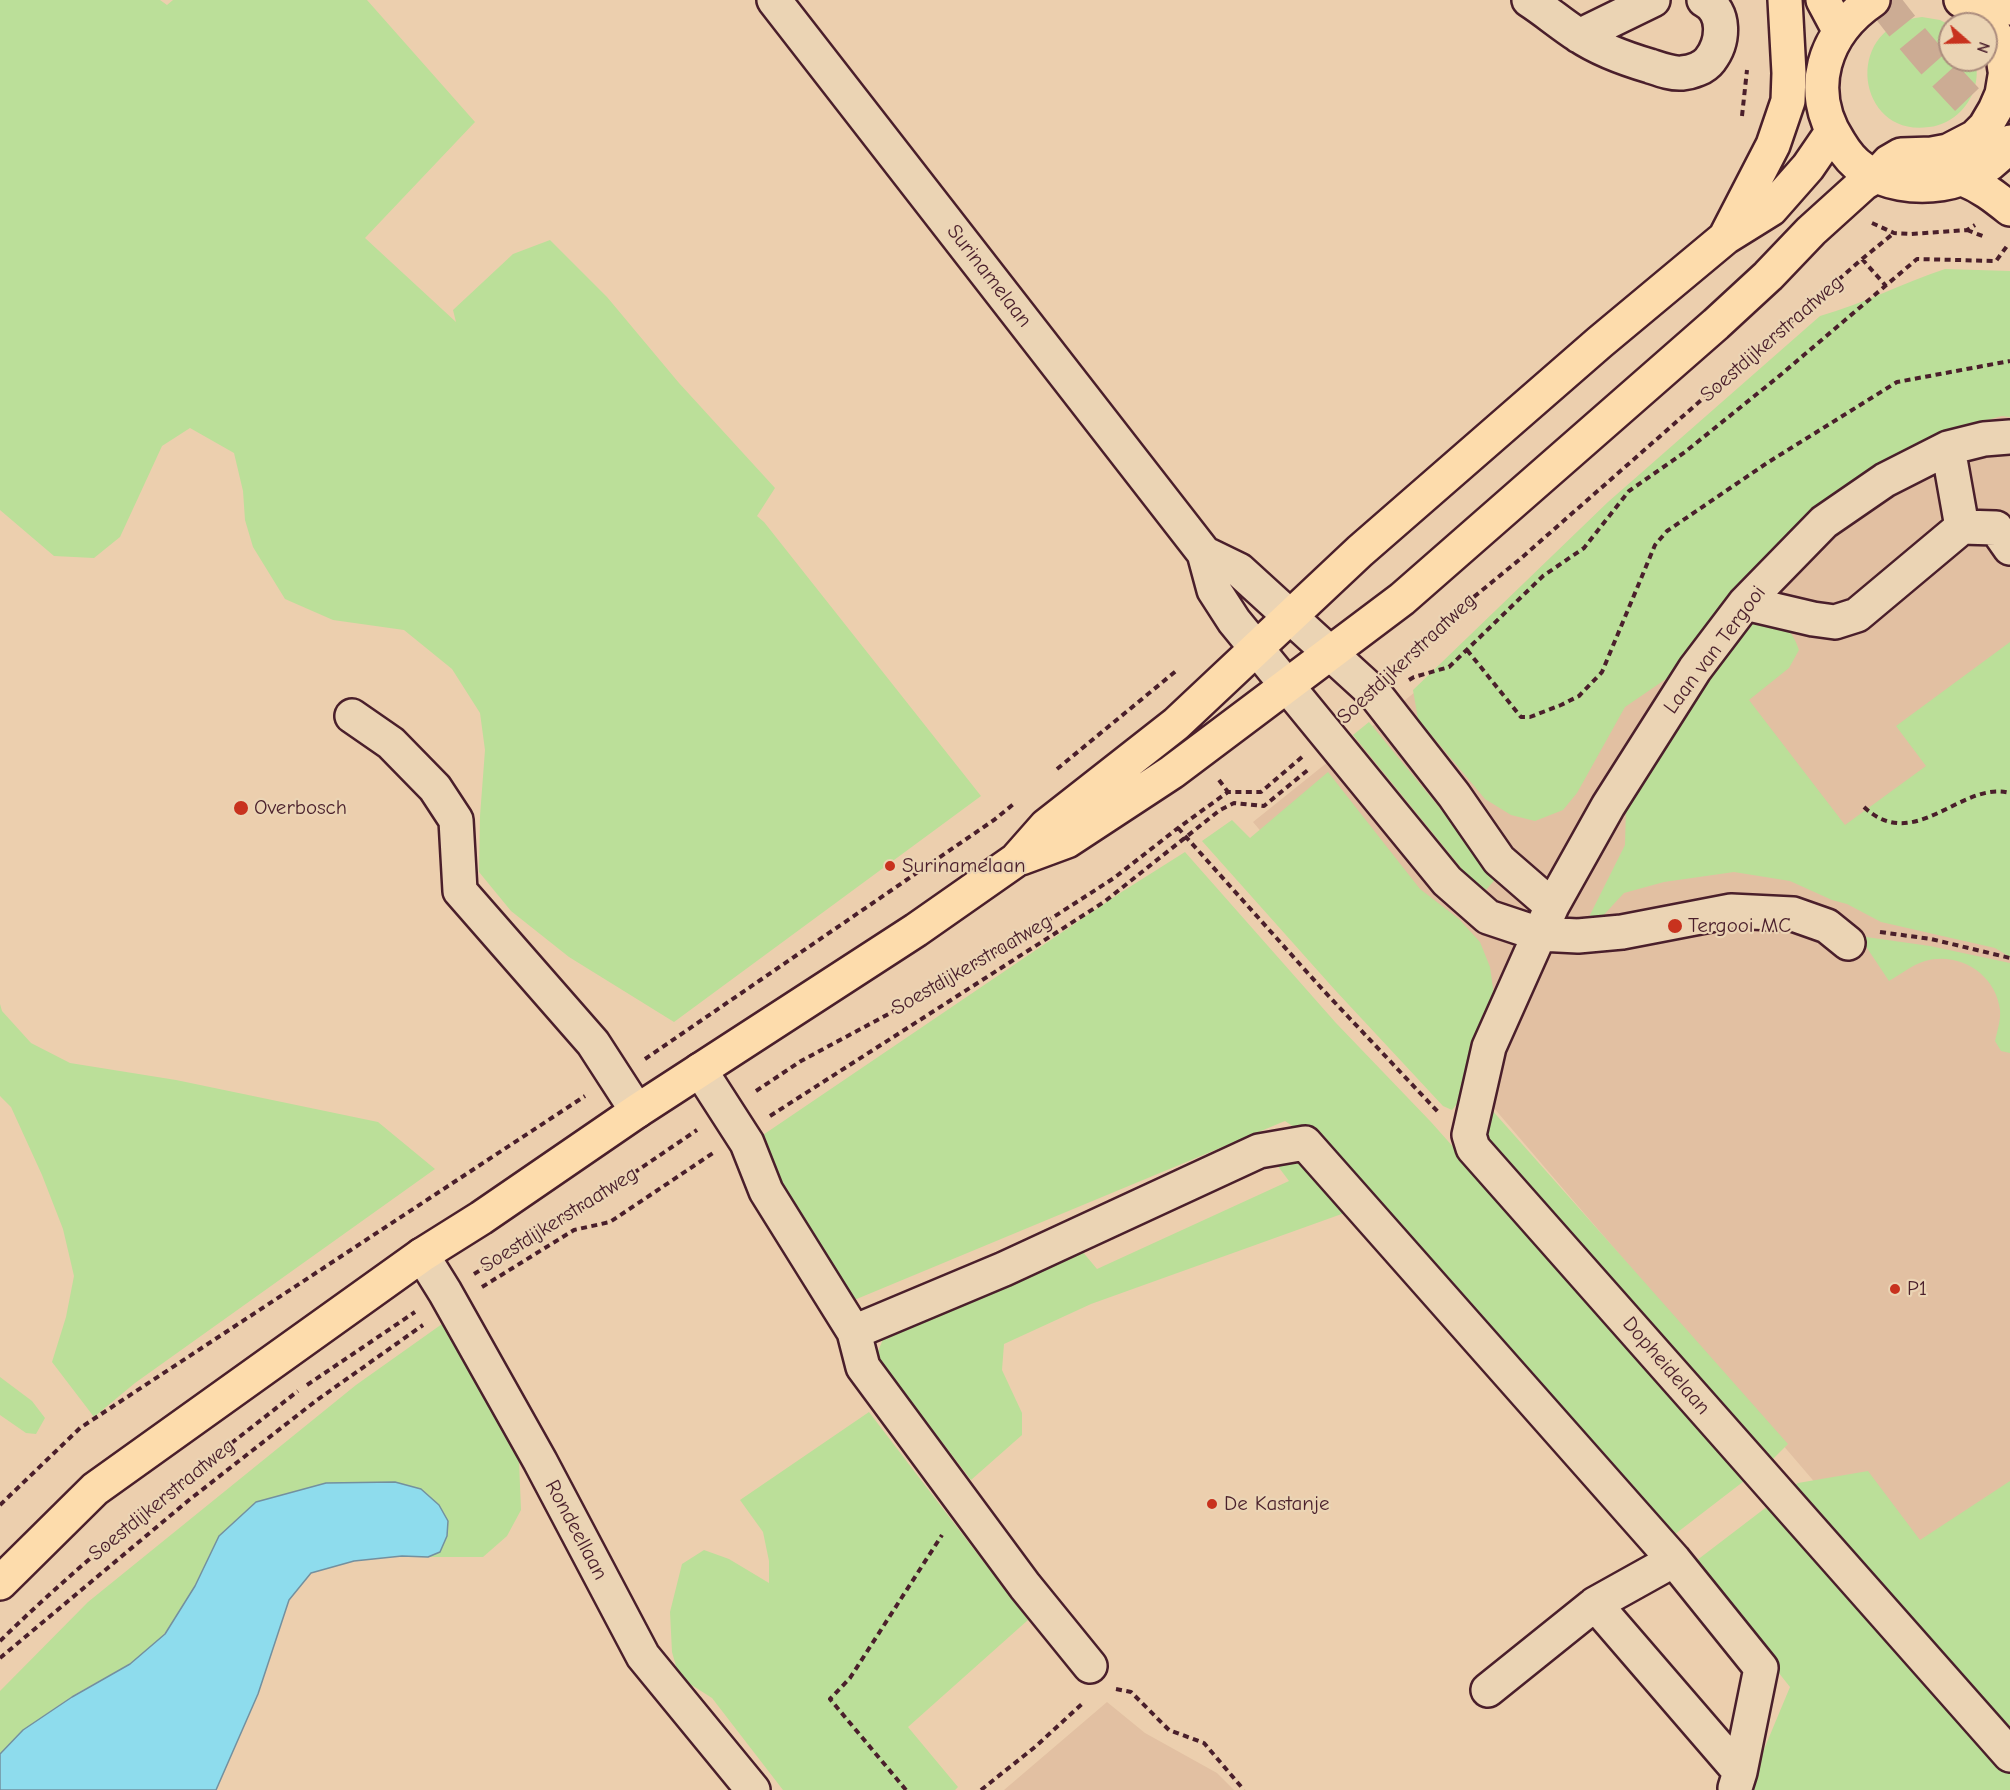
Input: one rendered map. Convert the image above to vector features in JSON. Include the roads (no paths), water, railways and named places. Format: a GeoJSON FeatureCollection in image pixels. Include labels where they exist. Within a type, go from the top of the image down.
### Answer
{"type":"FeatureCollection","features":[{"type":"Feature","properties":{"kind":"main road"},"geometry":{"type":"LineString","coordinates":[[1726,237],[1773,145],[1788,101],[1785,0]]}},
{"type":"Feature","properties":{"kind":"main road"},"geometry":{"type":"LineString","coordinates":[[1823,0],[1839,30]]}},
{"type":"Feature","properties":{"kind":"main road"},"geometry":{"type":"LineString","coordinates":[[1873,0],[1856,11],[1839,30],[1827,53],[1821,80],[1823,107],[1832,132],[1846,154],[1861,168],[1876,176],[1902,184],[1945,184],[1963,179],[1989,164],[2010,142]]}},
{"type":"Feature","properties":{"kind":"main road"},"geometry":{"type":"LineString","coordinates":[[1961,0],[1982,15],[1992,30],[2002,52],[2008,79]]}},
{"type":"Feature","properties":{"kind":"main road"},"geometry":{"type":"LineString","coordinates":[[2005,0],[2010,8]]}},
{"type":"Feature","properties":{"kind":"main road","name":"Soestdijkerstraatweg"},"geometry":{"type":"LineString","coordinates":[[1016,860],[1067,841],[1173,772],[1442,565],[1716,324],[1768,276],[1811,231],[1864,183],[1876,176],[1889,162],[1901,155],[1948,151],[1975,137],[1985,127],[1995,110],[2008,79]]}},
{"type":"Feature","properties":{"kind":"main road","name":"Soestdijkerstraatweg"},"geometry":{"type":"LineString","coordinates":[[0,1583],[94,1490],[422,1255],[481,1218],[637,1111],[916,930],[1016,860],[1046,826],[1176,724],[1366,546],[1600,342],[1726,237],[1771,208],[1802,175],[1832,132]]}},
{"type":"Feature","properties":{"kind":"main road"},"geometry":{"type":"LineString","coordinates":[[1963,179],[1976,184],[2008,208]]}},
{"type":"Feature","properties":{"kind":"street","name":"Surinamelaan"},"geometry":{"type":"LineString","coordinates":[[774,0],[1204,552],[1214,590],[1234,621],[1287,686]]}},
{"type":"Feature","properties":{"kind":"street"},"geometry":{"type":"LineString","coordinates":[[1529,0],[1579,36],[1629,60],[1680,73],[1700,69],[1710,61],[1719,45],[1721,26],[1718,13],[1710,3],[1704,0]]}},
{"type":"Feature","properties":{"kind":"street"},"geometry":{"type":"LineString","coordinates":[[1579,36],[1653,0]]}},
{"type":"Feature","properties":{"kind":"street","name":"Laan van Tergooi"},"geometry":{"type":"LineString","coordinates":[[1545,920],[1614,796],[1695,669],[1745,603],[1824,522],[1885,480],[1948,448],[1984,439],[2010,436]]}},
{"type":"Feature","properties":{"kind":"street"},"geometry":{"type":"LineString","coordinates":[[1948,448],[1962,527]]}},
{"type":"Feature","properties":{"kind":"street"},"geometry":{"type":"LineString","coordinates":[[1745,603],[1835,622],[1857,615],[1962,527],[1996,528],[2010,548]]}},
{"type":"Feature","properties":{"kind":"street","name":"Surinamelaan"},"geometry":{"type":"LineString","coordinates":[[1204,552],[1239,570],[1330,653]]}},
{"type":"Feature","properties":{"kind":"street"},"geometry":{"type":"LineString","coordinates":[[1330,653],[1375,694],[1455,795],[1499,860],[1545,920]]}},
{"type":"Feature","properties":{"kind":"street"},"geometry":{"type":"LineString","coordinates":[[1287,686],[1447,881],[1488,917],[1545,920],[1578,936],[1622,932],[1731,911],[1793,914],[1838,935]]}},
{"type":"Feature","properties":{"kind":"street"},"geometry":{"type":"LineString","coordinates":[[352,717],[391,744],[435,788],[456,820],[460,891],[593,1043],[637,1111]]}},
{"type":"Feature","properties":{"kind":"street","name":"Dopheidelaan"},"geometry":{"type":"LineString","coordinates":[[1545,920],[1489,1047],[1469,1135],[1473,1148],[2010,1755]]}},
{"type":"Feature","properties":{"kind":"street"},"geometry":{"type":"LineString","coordinates":[[700,1070],[747,1143],[766,1191],[854,1332],[863,1367],[1025,1586],[1101,1677]]}},
{"type":"Feature","properties":{"kind":"street"},"geometry":{"type":"LineString","coordinates":[[854,1332],[1004,1269],[1259,1151],[1305,1143],[1674,1560],[1761,1668],[1737,1781]]}},
{"type":"Feature","properties":{"kind":"street","name":"Rondeellaan"},"geometry":{"type":"LineString","coordinates":[[422,1255],[540,1461],[643,1656],[753,1790]]}},
{"type":"Feature","properties":{"kind":"street"},"geometry":{"type":"LineString","coordinates":[[1488,1690],[1595,1604],[1674,1560]]}},
{"type":"Feature","properties":{"kind":"street"},"geometry":{"type":"LineString","coordinates":[[1595,1604],[1737,1781]]}},
{"type":"Feature","properties":{"kind":"water"},"geometry":{"type":"Polygon","coordinates":[[[395,1482],[421,1489],[439,1505],[448,1521],[447,1536],[440,1552],[428,1557],[402,1556],[354,1561],[311,1573],[289,1600],[258,1694],[216,1790],[0,1790],[0,1754],[23,1730],[72,1697],[130,1664],[165,1634],[195,1586],[219,1536],[256,1502],[326,1483],[395,1482]]]}},
{"type":"Feature","properties":{"kind":"tunnel"},"geometry":{"type":"LineString","coordinates":[[1882,0],[1942,73],[2008,141]]}},
{"type":"Feature","properties":{"kind":"place","name":"Overbosch"},"geometry":{"type":"Point","coordinates":[241,808]}},
{"type":"Feature","properties":{"kind":"place","name":"Surinamelaan"},"geometry":{"type":"Point","coordinates":[890,866]}},
{"type":"Feature","properties":{"kind":"place","name":"Tergooi MC"},"geometry":{"type":"Point","coordinates":[1675,926]}},
{"type":"Feature","properties":{"kind":"place","name":"P1"},"geometry":{"type":"Point","coordinates":[1895,1289]}},
{"type":"Feature","properties":{"kind":"place","name":"De Kastanje"},"geometry":{"type":"Point","coordinates":[1212,1504]}}]}
